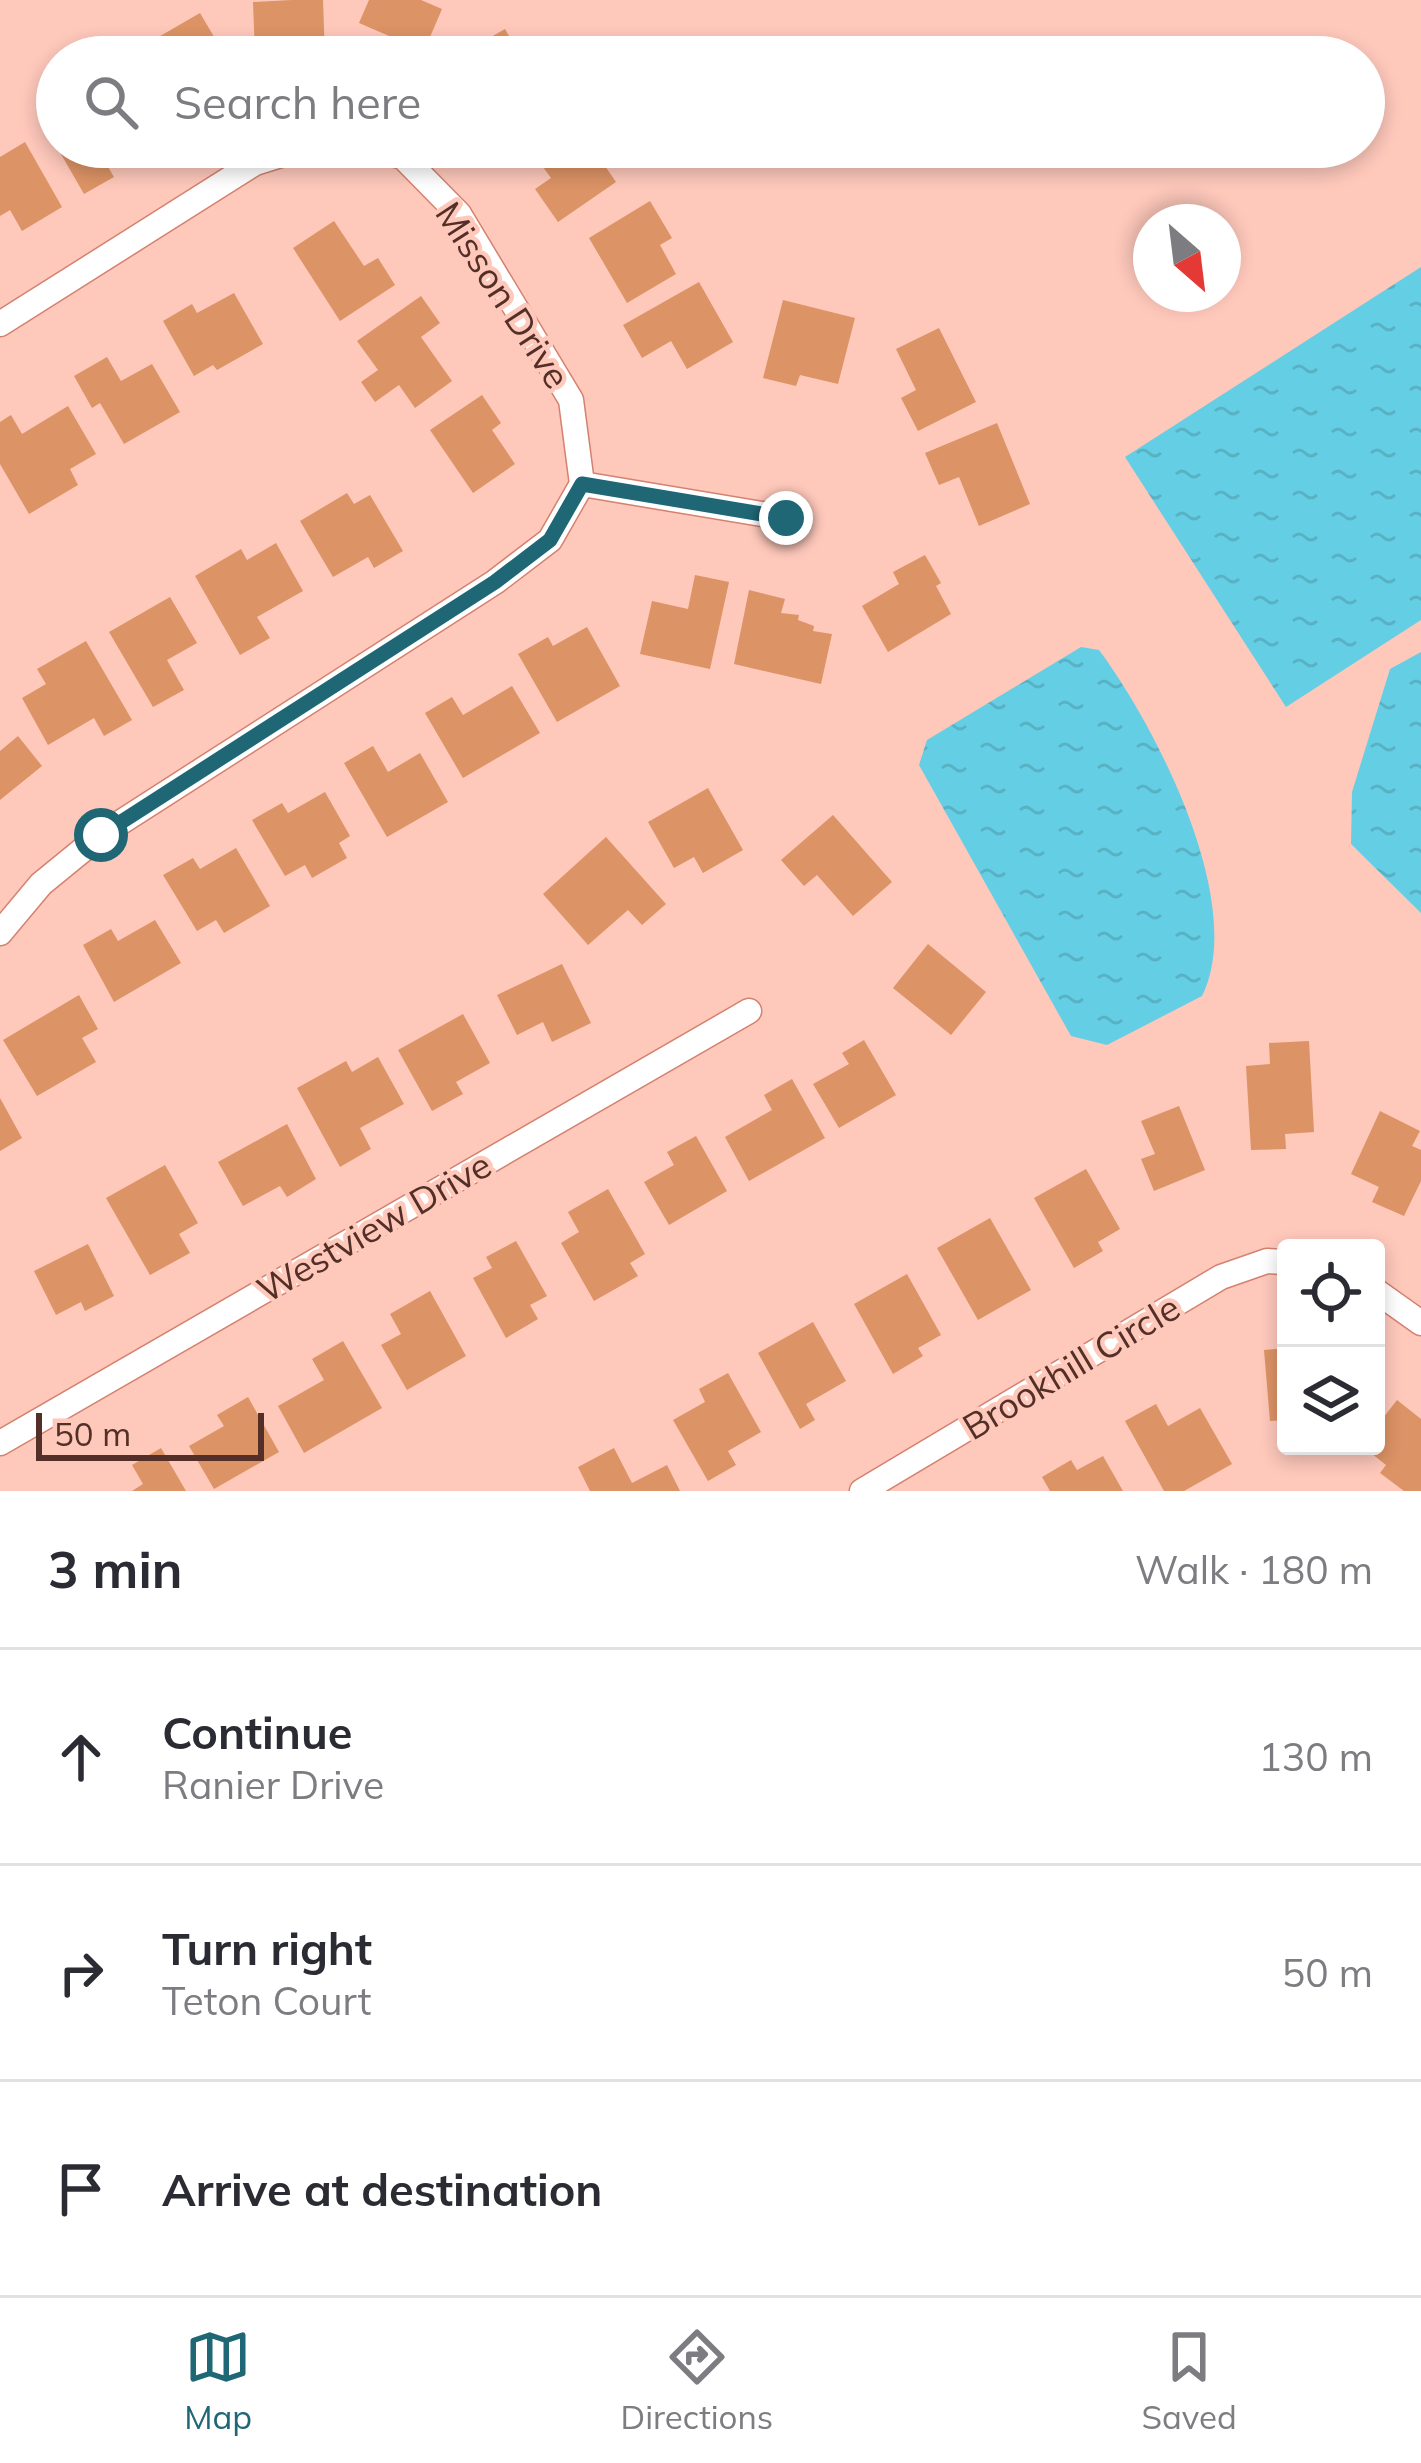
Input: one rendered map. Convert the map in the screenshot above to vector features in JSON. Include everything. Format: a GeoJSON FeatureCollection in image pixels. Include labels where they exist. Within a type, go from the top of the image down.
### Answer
{"type":"FeatureCollection","features":[{"type":"Feature","properties":{"kind":"street"},"geometry":{"type":"LineString","coordinates":[[0,324],[247,168]]}},
{"type":"Feature","properties":{"kind":"street","name":"Misson Drive"},"geometry":{"type":"LineString","coordinates":[[414,168],[459,214],[571,400],[582,484]]}},
{"type":"Feature","properties":{"kind":"street"},"geometry":{"type":"LineString","coordinates":[[0,933],[41,884],[101,835],[495,582],[550,540],[582,484],[786,518]]}},
{"type":"Feature","properties":{"kind":"street","name":"Westview Drive"},"geometry":{"type":"LineString","coordinates":[[0,1443],[749,1011]]}},
{"type":"Feature","properties":{"kind":"street","name":"Brookhill Circle"},"geometry":{"type":"LineString","coordinates":[[862,1491],[1221,1277],[1277,1262]]}},
{"type":"Feature","properties":{"kind":"street"},"geometry":{"type":"LineString","coordinates":[[1385,1297],[1421,1323]]}},
{"type":"Feature","properties":{"kind":"water"},"geometry":{"type":"Polygon","coordinates":[[[1421,267],[1421,620],[1286,707],[1125,457],[1421,267]]]}},
{"type":"Feature","properties":{"kind":"water"},"geometry":{"type":"Polygon","coordinates":[[[1081,647],[1099,650],[1168,768],[1189,817],[1213,914],[1213,958],[1202,996],[1107,1045],[1071,1036],[919,765],[927,740],[1081,647]]]}},
{"type":"Feature","properties":{"kind":"water"},"geometry":{"type":"Polygon","coordinates":[[[1421,652],[1421,913],[1351,844],[1352,792],[1390,669],[1421,652]]]}},
{"type":"Feature","properties":{"kind":"building"},"geometry":{"type":"Polygon","coordinates":[[[323,0],[324,36],[254,36],[253,2],[323,0]]]}},
{"type":"Feature","properties":{"kind":"building"},"geometry":{"type":"Polygon","coordinates":[[[369,0],[421,0],[442,9],[430,36],[389,36],[359,23],[369,0]]]}},
{"type":"Feature","properties":{"kind":"building"},"geometry":{"type":"Polygon","coordinates":[[[200,13],[214,36],[160,36],[200,13]]]}},
{"type":"Feature","properties":{"kind":"building"},"geometry":{"type":"Polygon","coordinates":[[[25,142],[62,207],[22,231],[10,210],[0,216],[0,157],[25,142]]]}},
{"type":"Feature","properties":{"kind":"building"},"geometry":{"type":"Polygon","coordinates":[[[69,168],[109,168],[114,177],[84,194],[69,168]]]}},
{"type":"Feature","properties":{"kind":"building"},"geometry":{"type":"Polygon","coordinates":[[[544,168],[606,168],[616,182],[558,222],[535,189],[551,178],[544,168]]]}},
{"type":"Feature","properties":{"kind":"building"},"geometry":{"type":"Polygon","coordinates":[[[650,201],[672,238],[660,245],[676,274],[627,303],[589,238],[650,201]]]}},
{"type":"Feature","properties":{"kind":"building"},"geometry":{"type":"Polygon","coordinates":[[[334,221],[364,266],[378,258],[395,285],[340,321],[293,248],[334,221]]]}},
{"type":"Feature","properties":{"kind":"building"},"geometry":{"type":"Polygon","coordinates":[[[699,282],[733,342],[687,369],[671,341],[642,358],[623,325],[699,282]]]}},
{"type":"Feature","properties":{"kind":"building"},"geometry":{"type":"Polygon","coordinates":[[[234,293],[263,344],[217,370],[213,365],[194,376],[163,321],[192,304],[197,313],[234,293]]]}},
{"type":"Feature","properties":{"kind":"building"},"geometry":{"type":"Polygon","coordinates":[[[421,296],[440,323],[421,337],[452,381],[415,408],[399,385],[375,402],[361,382],[378,370],[357,341],[421,296]]]}},
{"type":"Feature","properties":{"kind":"building"},"geometry":{"type":"Polygon","coordinates":[[[783,300],[855,318],[838,384],[800,375],[796,386],[763,378],[783,300]]]}},
{"type":"Feature","properties":{"kind":"building"},"geometry":{"type":"Polygon","coordinates":[[[939,328],[976,402],[918,431],[901,398],[916,390],[896,349],[939,328]]]}},
{"type":"Feature","properties":{"kind":"building"},"geometry":{"type":"Polygon","coordinates":[[[107,357],[121,381],[152,364],[180,412],[124,444],[100,403],[92,408],[74,376],[107,357]]]}},
{"type":"Feature","properties":{"kind":"building"},"geometry":{"type":"Polygon","coordinates":[[[482,395],[501,423],[492,430],[515,464],[473,493],[430,430],[482,395]]]}},
{"type":"Feature","properties":{"kind":"building"},"geometry":{"type":"Polygon","coordinates":[[[68,406],[96,454],[70,469],[78,485],[29,514],[0,464],[0,422],[11,415],[22,434],[68,406]]]}},
{"type":"Feature","properties":{"kind":"building"},"geometry":{"type":"Polygon","coordinates":[[[997,423],[1030,504],[979,526],[959,477],[939,485],[925,453],[997,423]]]}},
{"type":"Feature","properties":{"kind":"building"},"geometry":{"type":"Polygon","coordinates":[[[347,493],[354,504],[370,495],[403,551],[374,568],[368,557],[333,577],[300,521],[347,493]]]}},
{"type":"Feature","properties":{"kind":"building"},"geometry":{"type":"Polygon","coordinates":[[[276,543],[303,591],[257,617],[270,638],[240,655],[195,576],[241,549],[247,560],[276,543]]]}},
{"type":"Feature","properties":{"kind":"building"},"geometry":{"type":"Polygon","coordinates":[[[925,555],[951,614],[888,652],[862,606],[899,584],[893,572],[925,555]]]}},
{"type":"Feature","properties":{"kind":"building"},"geometry":{"type":"Polygon","coordinates":[[[695,575],[729,582],[710,669],[640,654],[652,601],[688,609],[695,575]]]}},
{"type":"Feature","properties":{"kind":"building"},"geometry":{"type":"Polygon","coordinates":[[[749,590],[785,599],[781,613],[799,615],[798,620],[814,626],[813,631],[832,634],[821,684],[734,664],[749,590]]]}},
{"type":"Feature","properties":{"kind":"building"},"geometry":{"type":"Polygon","coordinates":[[[170,597],[197,643],[167,660],[184,690],[153,707],[109,632],[170,597]]]}},
{"type":"Feature","properties":{"kind":"building"},"geometry":{"type":"Polygon","coordinates":[[[587,627],[620,686],[557,722],[518,654],[548,637],[553,646],[587,627]]]}},
{"type":"Feature","properties":{"kind":"building"},"geometry":{"type":"Polygon","coordinates":[[[86,641],[132,720],[104,736],[94,718],[48,745],[22,698],[46,684],[37,669],[86,641]]]}},
{"type":"Feature","properties":{"kind":"building"},"geometry":{"type":"Polygon","coordinates":[[[512,686],[540,733],[463,778],[425,713],[452,697],[463,715],[512,686]]]}},
{"type":"Feature","properties":{"kind":"building"},"geometry":{"type":"Polygon","coordinates":[[[18,736],[42,766],[0,800],[0,751],[18,736]]]}},
{"type":"Feature","properties":{"kind":"building"},"geometry":{"type":"Polygon","coordinates":[[[373,746],[388,772],[420,753],[448,802],[387,837],[344,763],[373,746]]]}},
{"type":"Feature","properties":{"kind":"building"},"geometry":{"type":"Polygon","coordinates":[[[708,788],[743,850],[703,873],[694,857],[674,868],[648,822],[708,788]]]}},
{"type":"Feature","properties":{"kind":"building"},"geometry":{"type":"Polygon","coordinates":[[[325,792],[350,836],[339,843],[347,858],[312,878],[305,865],[285,876],[252,820],[282,803],[288,813],[325,792]]]}},
{"type":"Feature","properties":{"kind":"building"},"geometry":{"type":"Polygon","coordinates":[[[833,815],[892,882],[853,916],[817,875],[804,886],[781,860],[833,815]]]}},
{"type":"Feature","properties":{"kind":"building"},"geometry":{"type":"Polygon","coordinates":[[[606,837],[666,904],[642,925],[628,910],[588,945],[543,894],[606,837]]]}},
{"type":"Feature","properties":{"kind":"building"},"geometry":{"type":"Polygon","coordinates":[[[236,848],[270,906],[224,933],[216,920],[197,931],[163,875],[193,858],[200,869],[236,848]]]}},
{"type":"Feature","properties":{"kind":"building"},"geometry":{"type":"Polygon","coordinates":[[[155,920],[181,963],[114,1002],[83,945],[111,929],[118,941],[155,920]]]}},
{"type":"Feature","properties":{"kind":"building"},"geometry":{"type":"Polygon","coordinates":[[[928,944],[986,992],[951,1035],[893,988],[928,944]]]}},
{"type":"Feature","properties":{"kind":"building"},"geometry":{"type":"Polygon","coordinates":[[[562,964],[591,1023],[552,1042],[543,1022],[517,1035],[497,995],[562,964]]]}},
{"type":"Feature","properties":{"kind":"building"},"geometry":{"type":"Polygon","coordinates":[[[79,995],[98,1029],[82,1038],[96,1062],[37,1096],[3,1040],[79,995]]]}},
{"type":"Feature","properties":{"kind":"building"},"geometry":{"type":"Polygon","coordinates":[[[463,1014],[490,1063],[456,1082],[463,1094],[432,1111],[398,1050],[463,1014]]]}},
{"type":"Feature","properties":{"kind":"building"},"geometry":{"type":"Polygon","coordinates":[[[864,1040],[896,1095],[839,1128],[813,1084],[849,1064],[842,1053],[864,1040]]]}},
{"type":"Feature","properties":{"kind":"building"},"geometry":{"type":"Polygon","coordinates":[[[1309,1041],[1314,1132],[1285,1134],[1286,1149],[1251,1150],[1246,1066],[1270,1064],[1269,1043],[1309,1041]]]}},
{"type":"Feature","properties":{"kind":"building"},"geometry":{"type":"Polygon","coordinates":[[[378,1057],[404,1104],[360,1128],[371,1149],[340,1167],[297,1088],[346,1061],[352,1072],[378,1057]]]}},
{"type":"Feature","properties":{"kind":"building"},"geometry":{"type":"Polygon","coordinates":[[[792,1079],[825,1138],[749,1181],[725,1137],[772,1110],[764,1095],[792,1079]]]}},
{"type":"Feature","properties":{"kind":"building"},"geometry":{"type":"Polygon","coordinates":[[[0,1098],[22,1138],[0,1151],[0,1098]]]}},
{"type":"Feature","properties":{"kind":"building"},"geometry":{"type":"Polygon","coordinates":[[[1179,1106],[1205,1170],[1154,1191],[1141,1159],[1155,1154],[1141,1121],[1179,1106]]]}},
{"type":"Feature","properties":{"kind":"building"},"geometry":{"type":"Polygon","coordinates":[[[1380,1111],[1420,1131],[1412,1146],[1421,1150],[1421,1181],[1404,1216],[1372,1202],[1379,1187],[1351,1174],[1380,1111]]]}},
{"type":"Feature","properties":{"kind":"building"},"geometry":{"type":"Polygon","coordinates":[[[287,1124],[316,1179],[287,1197],[280,1186],[243,1206],[218,1162],[287,1124]]]}},
{"type":"Feature","properties":{"kind":"building"},"geometry":{"type":"Polygon","coordinates":[[[696,1136],[727,1191],[669,1225],[644,1182],[674,1165],[667,1152],[696,1136]]]}},
{"type":"Feature","properties":{"kind":"building"},"geometry":{"type":"Polygon","coordinates":[[[165,1165],[198,1223],[179,1234],[190,1253],[150,1275],[106,1198],[165,1165]]]}},
{"type":"Feature","properties":{"kind":"building"},"geometry":{"type":"Polygon","coordinates":[[[1086,1169],[1120,1229],[1098,1242],[1103,1251],[1074,1268],[1034,1198],[1086,1169]]]}},
{"type":"Feature","properties":{"kind":"building"},"geometry":{"type":"Polygon","coordinates":[[[608,1189],[645,1254],[630,1263],[638,1276],[594,1301],[561,1243],[579,1232],[568,1212],[608,1189]]]}},
{"type":"Feature","properties":{"kind":"building"},"geometry":{"type":"Polygon","coordinates":[[[990,1218],[1031,1290],[978,1320],[937,1248],[990,1218]]]}},
{"type":"Feature","properties":{"kind":"building"},"geometry":{"type":"Polygon","coordinates":[[[516,1241],[547,1296],[530,1305],[538,1319],[506,1338],[473,1278],[492,1268],[486,1257],[516,1241]]]}},
{"type":"Feature","properties":{"kind":"building"},"geometry":{"type":"Polygon","coordinates":[[[88,1244],[114,1296],[85,1311],[81,1302],[56,1315],[34,1271],[88,1244]]]}},
{"type":"Feature","properties":{"kind":"building"},"geometry":{"type":"Polygon","coordinates":[[[907,1274],[941,1335],[918,1348],[923,1356],[893,1374],[854,1304],[907,1274]]]}},
{"type":"Feature","properties":{"kind":"building"},"geometry":{"type":"Polygon","coordinates":[[[430,1291],[466,1356],[407,1390],[381,1345],[401,1334],[390,1314],[430,1291]]]}},
{"type":"Feature","properties":{"kind":"building"},"geometry":{"type":"Polygon","coordinates":[[[813,1322],[846,1381],[806,1404],[815,1420],[800,1429],[758,1353],[813,1322]]]}},
{"type":"Feature","properties":{"kind":"building"},"geometry":{"type":"Polygon","coordinates":[[[343,1341],[382,1408],[304,1453],[278,1406],[324,1380],[312,1359],[343,1341]]]}},
{"type":"Feature","properties":{"kind":"building"},"geometry":{"type":"Polygon","coordinates":[[[1277,1349],[1277,1421],[1270,1421],[1264,1350],[1277,1349]]]}},
{"type":"Feature","properties":{"kind":"building"},"geometry":{"type":"Polygon","coordinates":[[[728,1373],[761,1432],[728,1451],[736,1465],[708,1481],[673,1420],[705,1402],[699,1389],[728,1373]]]}},
{"type":"Feature","properties":{"kind":"building"},"geometry":{"type":"Polygon","coordinates":[[[248,1397],[279,1452],[214,1489],[189,1446],[224,1426],[217,1415],[248,1397]]]}},
{"type":"Feature","properties":{"kind":"building"},"geometry":{"type":"Polygon","coordinates":[[[1397,1400],[1421,1419],[1421,1491],[1404,1491],[1380,1473],[1386,1465],[1373,1455],[1385,1455],[1385,1415],[1397,1400]]]}},
{"type":"Feature","properties":{"kind":"building"},"geometry":{"type":"Polygon","coordinates":[[[1156,1404],[1168,1426],[1200,1408],[1232,1464],[1184,1491],[1164,1491],[1125,1421],[1156,1404]]]}},
{"type":"Feature","properties":{"kind":"building"},"geometry":{"type":"Polygon","coordinates":[[[161,1448],[186,1491],[132,1491],[143,1484],[132,1465],[161,1448]]]}},
{"type":"Feature","properties":{"kind":"building"},"geometry":{"type":"Polygon","coordinates":[[[614,1448],[632,1483],[667,1465],[680,1491],[590,1491],[578,1467],[614,1448]]]}},
{"type":"Feature","properties":{"kind":"building"},"geometry":{"type":"Polygon","coordinates":[[[1103,1456],[1123,1491],[1050,1491],[1042,1477],[1071,1460],[1077,1470],[1103,1456]]]}},
{"type":"Feature","properties":{"kind":"route"},"geometry":{"type":"LineString","coordinates":[[101,835],[495,582],[550,540],[582,484],[786,518]]}}]}
